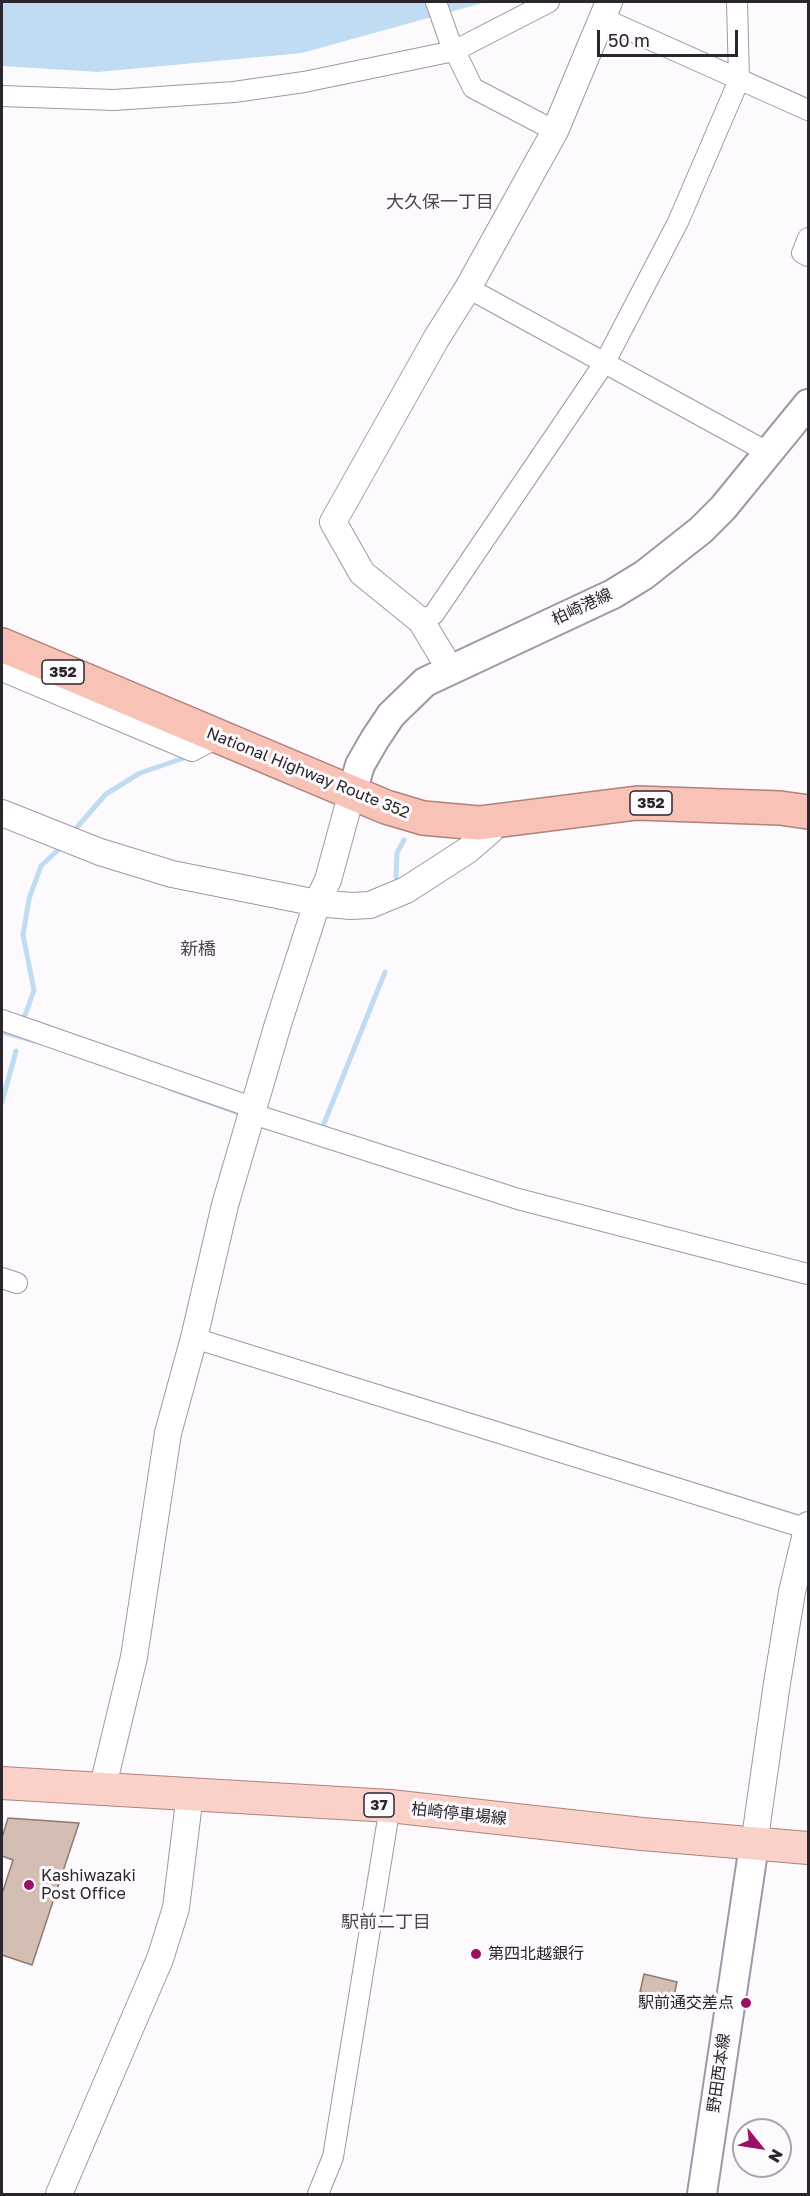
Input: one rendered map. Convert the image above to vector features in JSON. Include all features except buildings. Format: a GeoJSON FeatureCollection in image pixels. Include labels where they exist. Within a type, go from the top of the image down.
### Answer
{"type":"FeatureCollection","features":[{"type":"Feature","properties":{"kind":"highway","name":"National Highway Route 352"},"geometry":{"type":"LineString","coordinates":[[2,645],[386,807],[423,818],[446,822],[494,822],[636,803],[770,807],[808,812]]}},
{"type":"Feature","properties":{"kind":"main road","name":"柏崎港線"},"geometry":{"type":"LineString","coordinates":[[352,792],[360,765],[391,715],[425,682],[613,594],[644,575],[701,530],[769,453],[808,404]]}},
{"type":"Feature","properties":{"kind":"main road","name":"柏崎停車場線"},"geometry":{"type":"LineString","coordinates":[[2,1783],[390,1806],[754,1845],[808,1848]]}},
{"type":"Feature","properties":{"kind":"main road","name":"野田西本線"},"geometry":{"type":"LineString","coordinates":[[702,2194],[754,1845]]}},
{"type":"Feature","properties":{"kind":"street"},"geometry":{"type":"LineString","coordinates":[[436,2],[452,45],[473,88],[555,130]]}},
{"type":"Feature","properties":{"kind":"street"},"geometry":{"type":"LineString","coordinates":[[2,96],[114,100],[234,92],[304,82],[452,45],[549,2]]}},
{"type":"Feature","properties":{"kind":"street"},"geometry":{"type":"LineString","coordinates":[[421,621],[434,614],[605,362],[678,222],[739,80],[737,2]]}},
{"type":"Feature","properties":{"kind":"street"},"geometry":{"type":"LineString","coordinates":[[450,669],[421,621],[362,573],[333,522],[436,339],[468,288],[555,130],[606,10],[739,80],[808,110]]}},
{"type":"Feature","properties":{"kind":"street"},"geometry":{"type":"LineString","coordinates":[[808,238],[802,253],[808,256]]}},
{"type":"Feature","properties":{"kind":"street"},"geometry":{"type":"LineString","coordinates":[[468,288],[769,453]]}},
{"type":"Feature","properties":{"kind":"street"},"geometry":{"type":"LineString","coordinates":[[2,671],[192,751],[219,737]]}},
{"type":"Feature","properties":{"kind":"street"},"geometry":{"type":"LineString","coordinates":[[102,1790],[134,1657],[168,1433],[194,1338],[225,1205],[317,903],[328,880],[352,792]]}},
{"type":"Feature","properties":{"kind":"street"},"geometry":{"type":"LineString","coordinates":[[2,813],[100,852],[172,874],[317,903],[351,906],[386,900],[461,855],[490,831],[494,822]]}},
{"type":"Feature","properties":{"kind":"street"},"geometry":{"type":"LineString","coordinates":[[2,1020],[254,1111],[518,1199],[808,1274]]}},
{"type":"Feature","properties":{"kind":"street"},"geometry":{"type":"LineString","coordinates":[[194,1338],[808,1527],[800,1595],[754,1845]]}},
{"type":"Feature","properties":{"kind":"street"},"geometry":{"type":"LineString","coordinates":[[59,2194],[160,1959],[176,1908],[190,1794]]}},
{"type":"Feature","properties":{"kind":"street"},"geometry":{"type":"LineString","coordinates":[[318,2194],[333,2157],[390,1806]]}},
{"type":"Feature","properties":{"kind":"water"},"geometry":{"type":"Polygon","coordinates":[[[2,2],[486,2],[302,53],[98,72],[2,66],[2,2]]]}},
{"type":"Feature","properties":{"kind":"waterway"},"geometry":{"type":"LineString","coordinates":[[72,833],[106,794],[140,773],[184,758]]}},
{"type":"Feature","properties":{"kind":"waterway"},"geometry":{"type":"LineString","coordinates":[[396,877],[397,853],[404,840]]}},
{"type":"Feature","properties":{"kind":"waterway"},"geometry":{"type":"LineString","coordinates":[[24,1018],[34,990],[23,935],[29,899],[41,866],[62,846]]}},
{"type":"Feature","properties":{"kind":"waterway"},"geometry":{"type":"LineString","coordinates":[[321,1131],[385,972]]}},
{"type":"Feature","properties":{"kind":"waterway"},"geometry":{"type":"LineString","coordinates":[[2,1032],[35,1041]]}},
{"type":"Feature","properties":{"kind":"waterway"},"geometry":{"type":"LineString","coordinates":[[2,1102],[16,1051]]}},
{"type":"Feature","properties":{"kind":"waterway"},"geometry":{"type":"LineString","coordinates":[[171,1089],[244,1115]]}},
{"type":"Feature","properties":{"kind":"place","name":"Kashiwazaki Post Office"},"geometry":{"type":"Point","coordinates":[29,1885]}},
{"type":"Feature","properties":{"kind":"place","name":"第四北越銀行"},"geometry":{"type":"Point","coordinates":[476,1954]}},
{"type":"Feature","properties":{"kind":"place","name":"駅前通交差点"},"geometry":{"type":"Point","coordinates":[746,2003]}},
{"type":"Feature","properties":{"kind":"district","name":"大久保一丁目"},"geometry":{"type":"Point","coordinates":[440,202]}},
{"type":"Feature","properties":{"kind":"district","name":"新橋"},"geometry":{"type":"Point","coordinates":[198,949]}},
{"type":"Feature","properties":{"kind":"district","name":"駅前二丁目"},"geometry":{"type":"Point","coordinates":[386,1922]}}]}
